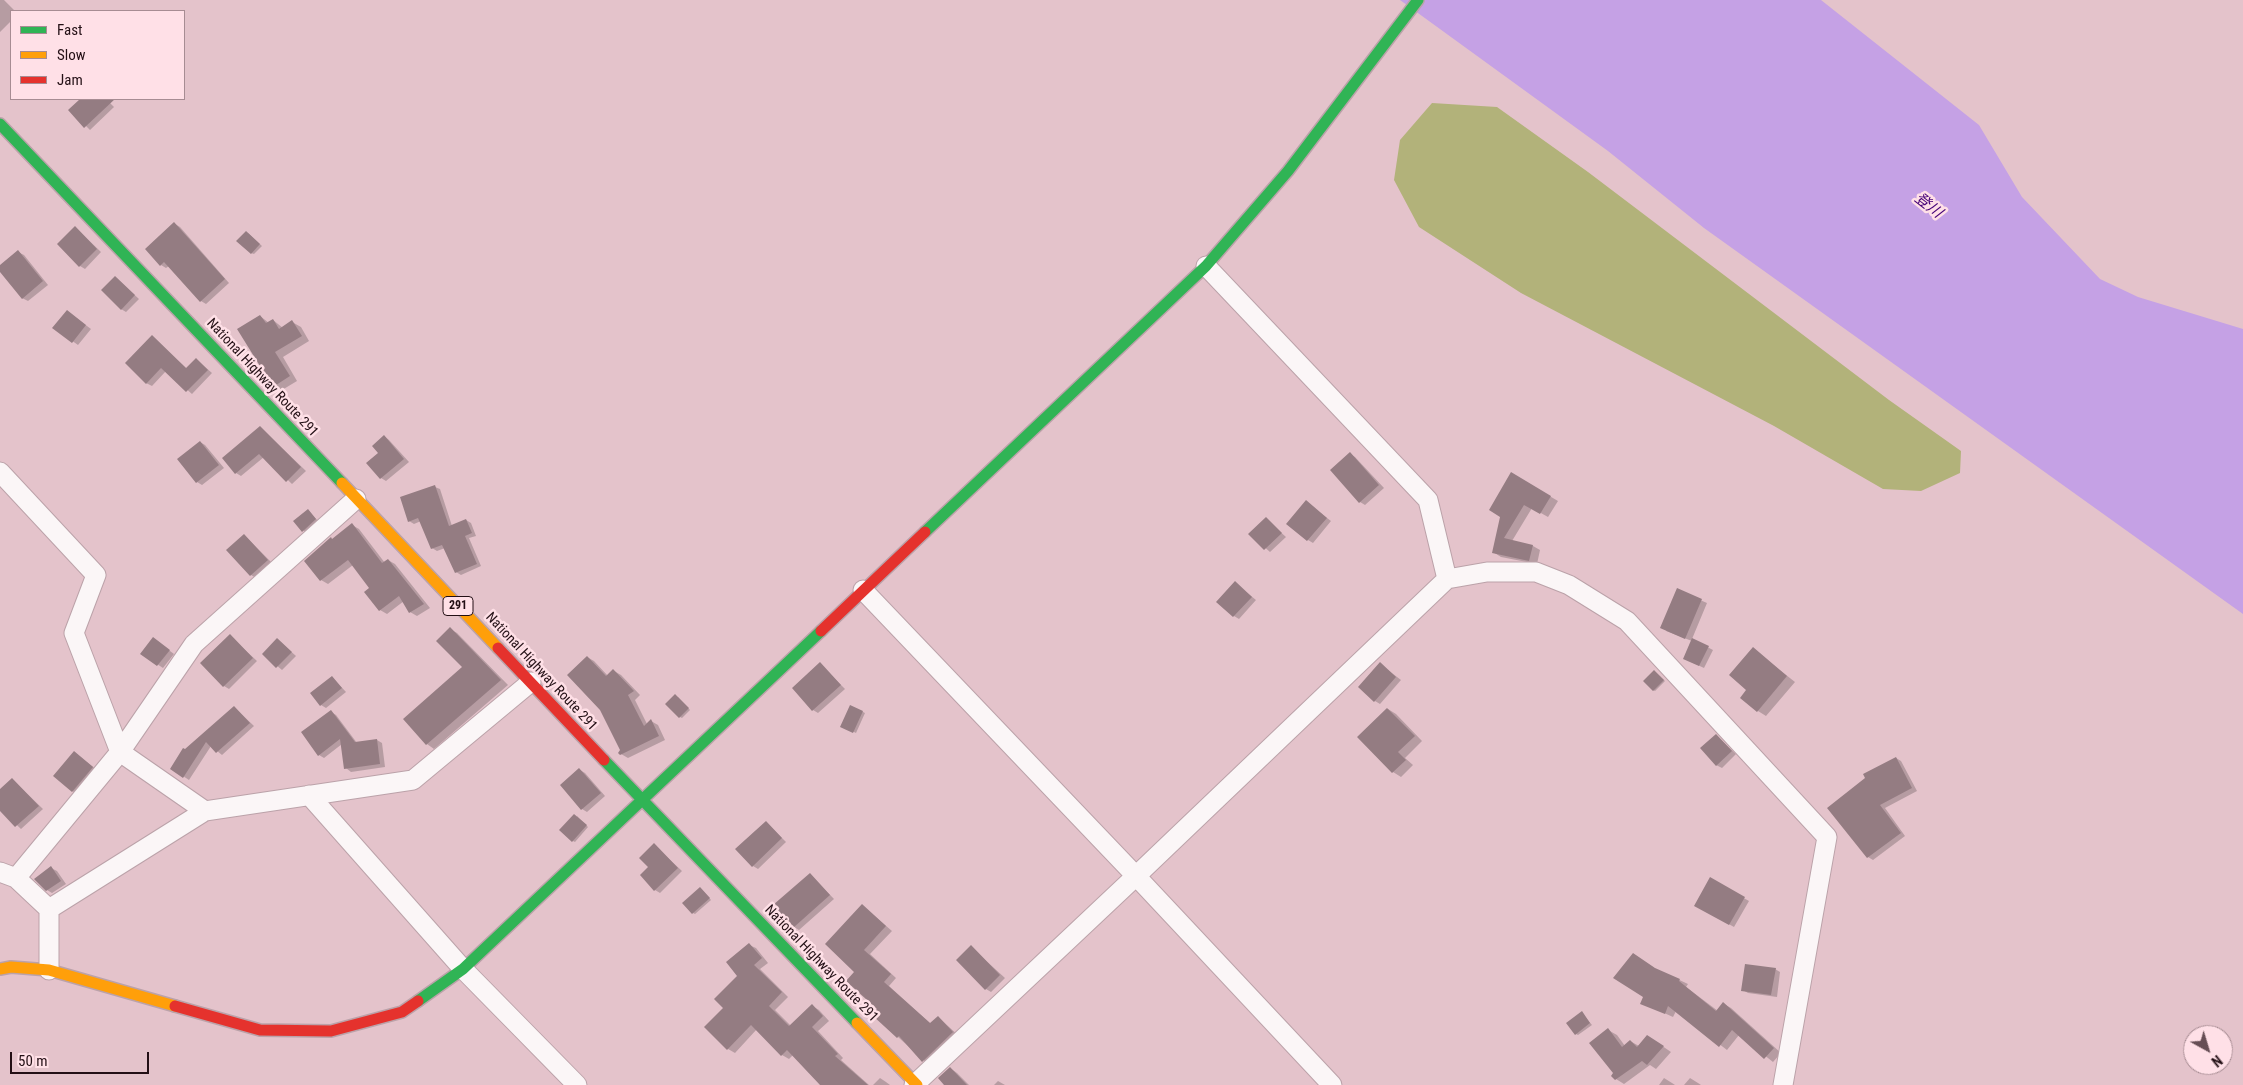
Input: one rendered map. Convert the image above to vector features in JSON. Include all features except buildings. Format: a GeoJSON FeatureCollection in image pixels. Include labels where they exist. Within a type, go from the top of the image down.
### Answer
{"type":"FeatureCollection","features":[{"type":"Feature","properties":{"kind":"main road"},"geometry":{"type":"LineString","coordinates":[[0,969],[11,967],[49,970],[260,1030],[331,1031],[402,1012],[463,969],[1206,266],[1288,171],[1388,42],[1418,0]]}},
{"type":"Feature","properties":{"kind":"main road","name":"National Highway Route 291"},"geometry":{"type":"LineString","coordinates":[[0,124],[531,682],[641,801],[916,1084]]}},
{"type":"Feature","properties":{"kind":"street"},"geometry":{"type":"LineString","coordinates":[[1206,266],[1428,500],[1447,579]]}},
{"type":"Feature","properties":{"kind":"street"},"geometry":{"type":"LineString","coordinates":[[0,472],[96,575],[74,633],[120,752],[205,811]]}},
{"type":"Feature","properties":{"kind":"street"},"geometry":{"type":"LineString","coordinates":[[49,909],[8,875],[120,752],[194,644],[356,499]]}},
{"type":"Feature","properties":{"kind":"street"},"geometry":{"type":"LineString","coordinates":[[916,1084],[1447,579],[1487,572],[1536,572],[1569,584],[1628,621],[1827,837],[1783,1085]]}},
{"type":"Feature","properties":{"kind":"street"},"geometry":{"type":"LineString","coordinates":[[862,590],[1136,876],[1332,1085]]}},
{"type":"Feature","properties":{"kind":"street"},"geometry":{"type":"LineString","coordinates":[[49,909],[205,811],[413,780],[531,682]]}},
{"type":"Feature","properties":{"kind":"street"},"geometry":{"type":"LineString","coordinates":[[309,795],[463,969],[577,1085]]}},
{"type":"Feature","properties":{"kind":"street"},"geometry":{"type":"LineString","coordinates":[[49,909],[49,970]]}},
{"type":"Feature","properties":{"kind":"green space"},"geometry":{"type":"Polygon","coordinates":[[[1432,103],[1497,107],[1588,172],[1889,400],[1961,451],[1960,473],[1921,491],[1883,489],[1774,426],[1521,293],[1419,227],[1394,180],[1400,140],[1432,103]]]}},
{"type":"Feature","properties":{"kind":"water","name":"登川"},"geometry":{"type":"Polygon","coordinates":[[[1400,0],[1821,0],[1979,125],[2022,197],[2100,279],[2138,297],[2243,329],[2243,614],[1704,228],[1608,151],[1400,0]]]}},
{"type":"Feature","properties":{"kind":"traffic: fast"},"geometry":{"type":"LineString","coordinates":[[925,532],[1206,266],[1288,171],[1418,0]]}},
{"type":"Feature","properties":{"kind":"traffic: fast"},"geometry":{"type":"LineString","coordinates":[[0,124],[342,483]]}},
{"type":"Feature","properties":{"kind":"traffic: fast"},"geometry":{"type":"LineString","coordinates":[[418,1001],[463,969],[821,631]]}},
{"type":"Feature","properties":{"kind":"traffic: fast"},"geometry":{"type":"LineString","coordinates":[[604,760],[857,1023]]}},
{"type":"Feature","properties":{"kind":"traffic: slow"},"geometry":{"type":"LineString","coordinates":[[342,483],[498,648]]}},
{"type":"Feature","properties":{"kind":"traffic: slow"},"geometry":{"type":"LineString","coordinates":[[0,969],[11,967],[49,970],[175,1006]]}},
{"type":"Feature","properties":{"kind":"traffic: slow"},"geometry":{"type":"LineString","coordinates":[[857,1023],[917,1085]]}},
{"type":"Feature","properties":{"kind":"traffic: jam"},"geometry":{"type":"LineString","coordinates":[[821,631],[925,532]]}},
{"type":"Feature","properties":{"kind":"traffic: jam"},"geometry":{"type":"LineString","coordinates":[[498,648],[604,760]]}},
{"type":"Feature","properties":{"kind":"traffic: jam"},"geometry":{"type":"LineString","coordinates":[[175,1006],[260,1030],[331,1031],[402,1012],[418,1001]]}}]}
